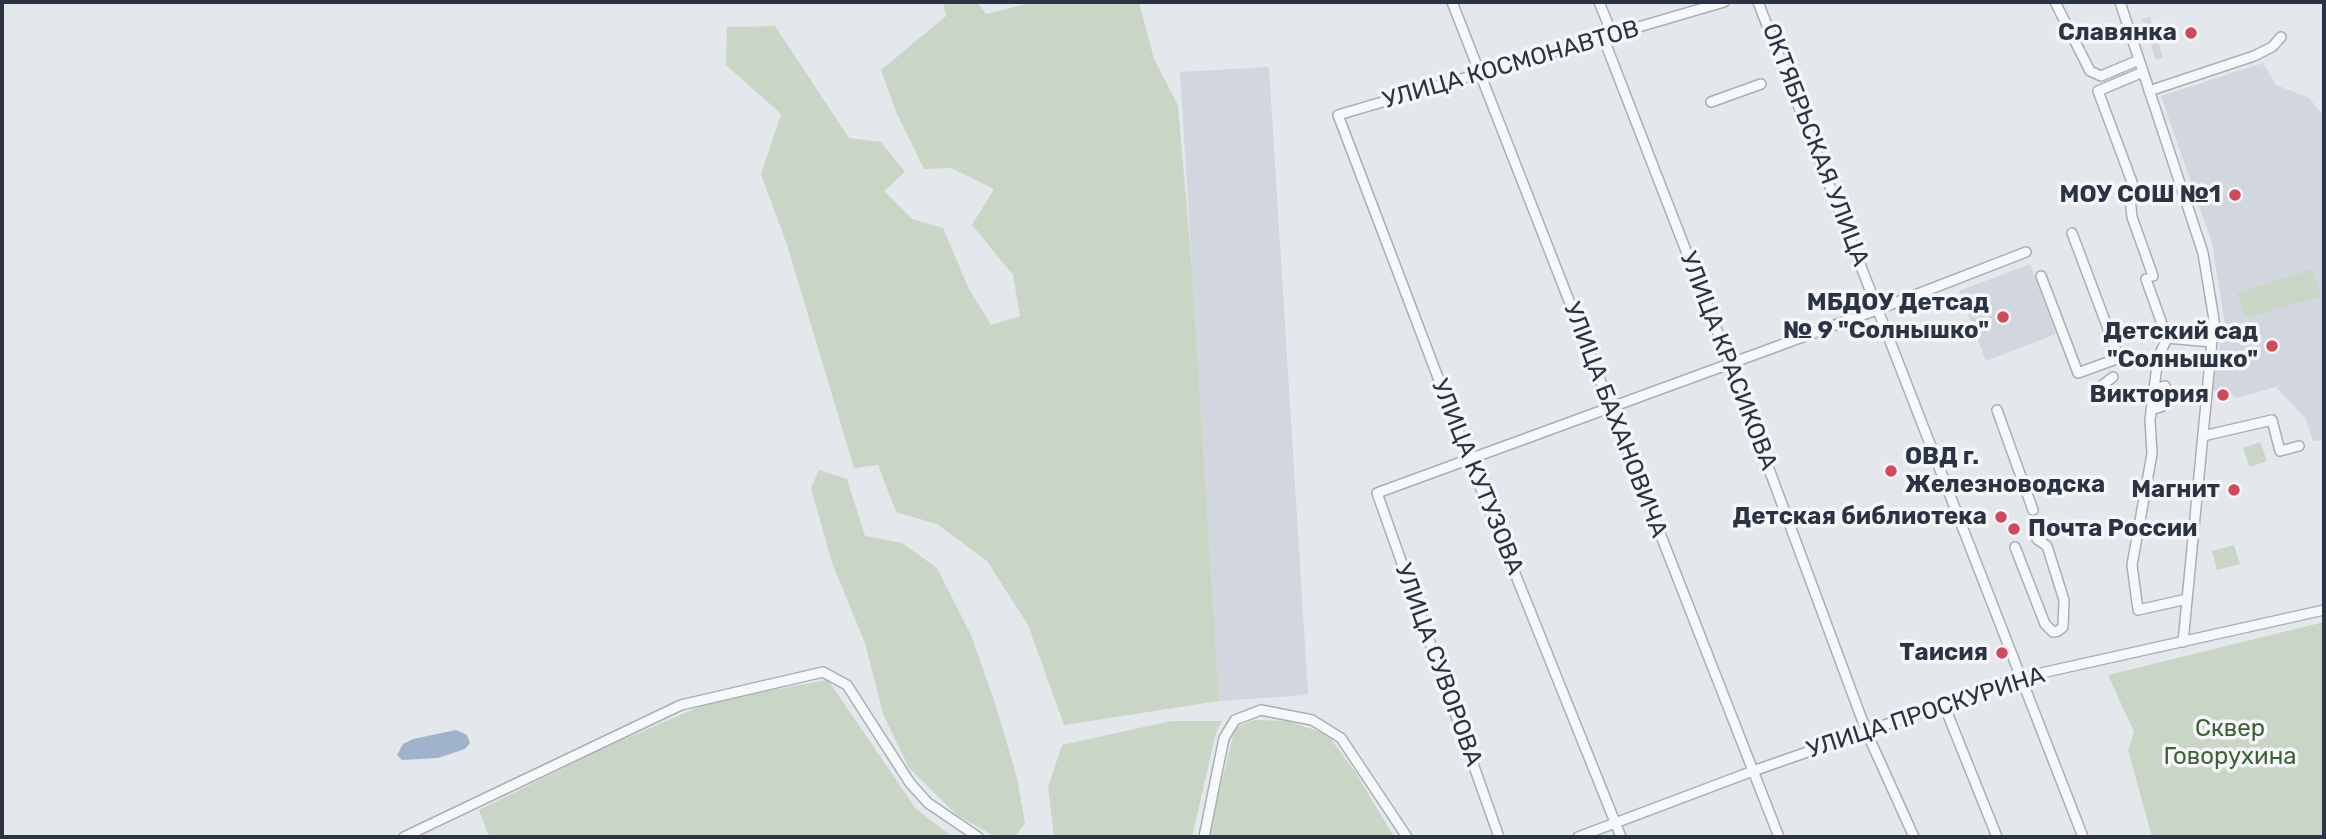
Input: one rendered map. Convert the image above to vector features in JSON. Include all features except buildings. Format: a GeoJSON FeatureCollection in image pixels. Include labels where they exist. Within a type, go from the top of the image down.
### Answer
{"type":"FeatureCollection","features":[{"type":"Feature","properties":{"kind":"street","name":"УЛИЦА БАХАНОВИЧА"},"geometry":{"type":"LineString","coordinates":[[1452,2],[1779,837]]}},
{"type":"Feature","properties":{"kind":"street","name":"УЛИЦА КРАСИКОВА"},"geometry":{"type":"LineString","coordinates":[[1599,2],[1608,24],[1603,37],[1730,365],[1867,733],[1914,837]]}},
{"type":"Feature","properties":{"kind":"street","name":"УЛИЦА КОСМОНАВТОВ"},"geometry":{"type":"LineString","coordinates":[[1338,115],[1724,2]]}},
{"type":"Feature","properties":{"kind":"street","name":"ОКТЯБРЬСКАЯ УЛИЦА"},"geometry":{"type":"LineString","coordinates":[[1758,2],[2083,837]]}},
{"type":"Feature","properties":{"kind":"street"},"geometry":{"type":"LineString","coordinates":[[2055,2],[2090,71],[2101,76],[2139,60]]}},
{"type":"Feature","properties":{"kind":"street"},"geometry":{"type":"LineString","coordinates":[[2120,2],[2203,253],[2214,320],[2183,642]]}},
{"type":"Feature","properties":{"kind":"street"},"geometry":{"type":"LineString","coordinates":[[2149,91],[2254,56],[2272,47],[2281,37]]}},
{"type":"Feature","properties":{"kind":"street"},"geometry":{"type":"LineString","coordinates":[[2143,72],[2098,91],[2131,185],[2132,217],[2166,338],[2154,389],[2151,410],[2154,427],[2152,454],[2132,565],[2138,610],[2187,599]]}},
{"type":"Feature","properties":{"kind":"street"},"geometry":{"type":"LineString","coordinates":[[1711,102],[1761,84]]}},
{"type":"Feature","properties":{"kind":"street","name":"УЛИЦА КУТУЗОВА"},"geometry":{"type":"LineString","coordinates":[[1338,115],[1469,459],[1621,837]]}},
{"type":"Feature","properties":{"kind":"street"},"geometry":{"type":"LineString","coordinates":[[2041,276],[2078,373],[2119,358],[2072,233]]}},
{"type":"Feature","properties":{"kind":"street"},"geometry":{"type":"LineString","coordinates":[[1469,459],[1609,406],[1730,365],[2026,252]]}},
{"type":"Feature","properties":{"kind":"street"},"geometry":{"type":"LineString","coordinates":[[2166,338],[2211,342]]}},
{"type":"Feature","properties":{"kind":"street"},"geometry":{"type":"LineString","coordinates":[[2096,390],[2113,377]]}},
{"type":"Feature","properties":{"kind":"street"},"geometry":{"type":"LineString","coordinates":[[2154,389],[2165,386]]}},
{"type":"Feature","properties":{"kind":"street"},"geometry":{"type":"LineString","coordinates":[[2151,410],[2163,406]]}},
{"type":"Feature","properties":{"kind":"street"},"geometry":{"type":"LineString","coordinates":[[1997,414],[2031,507]]}},
{"type":"Feature","properties":{"kind":"street"},"geometry":{"type":"LineString","coordinates":[[2203,436],[2272,420],[2280,451],[2299,446]]}},
{"type":"Feature","properties":{"kind":"street","name":"УЛИЦА СУВОРОВА"},"geometry":{"type":"LineString","coordinates":[[1469,459],[1377,493],[1499,837]]}},
{"type":"Feature","properties":{"kind":"street"},"geometry":{"type":"LineString","coordinates":[[2015,547],[2045,624],[2053,632],[2058,631],[2063,627],[2064,600],[2047,547],[2037,538]]}},
{"type":"Feature","properties":{"kind":"street","name":"УЛИЦА ПРОСКУРИНА"},"geometry":{"type":"LineString","coordinates":[[1578,837],[1753,771],[2019,678],[2324,610]]}},
{"type":"Feature","properties":{"kind":"street"},"geometry":{"type":"LineString","coordinates":[[404,837],[681,705],[823,672],[847,685],[910,783],[928,803],[978,837]]}},
{"type":"Feature","properties":{"kind":"street"},"geometry":{"type":"LineString","coordinates":[[1944,705],[1997,837]]}},
{"type":"Feature","properties":{"kind":"street"},"geometry":{"type":"LineString","coordinates":[[1204,837],[1224,738],[1236,720],[1261,710],[1312,720],[1341,738],[1407,837]]}},
{"type":"Feature","properties":{"kind":"shaded area"},"geometry":{"type":"Polygon","coordinates":[[[2150,16],[2163,58],[2156,60],[2142,19],[2150,16]]]}},
{"type":"Feature","properties":{"kind":"shaded area"},"geometry":{"type":"Polygon","coordinates":[[[2263,63],[2276,85],[2309,98],[2324,116],[2324,440],[2313,441],[2306,419],[2276,387],[2237,398],[2227,391],[2213,391],[2214,369],[2225,324],[2212,243],[2161,96],[2263,63]]]}},
{"type":"Feature","properties":{"kind":"shaded area"},"geometry":{"type":"Polygon","coordinates":[[[1269,67],[1308,695],[1219,701],[1180,72],[1269,67]]]}},
{"type":"Feature","properties":{"kind":"shaded area"},"geometry":{"type":"Polygon","coordinates":[[[2030,264],[2056,334],[1986,361],[1959,291],[2030,264]]]}},
{"type":"Feature","properties":{"kind":"green space"},"geometry":{"type":"Polygon","coordinates":[[[943,2],[977,2],[986,14],[1034,2],[1139,2],[1154,59],[1178,105],[1192,268],[1219,701],[1064,725],[1028,625],[987,561],[937,524],[896,512],[878,465],[854,468],[787,245],[761,174],[781,114],[726,65],[727,27],[775,26],[849,138],[881,142],[905,172],[884,191],[912,219],[943,228],[968,287],[991,325],[1020,316],[1013,275],[972,225],[994,189],[951,168],[924,169],[897,114],[881,70],[946,16],[943,2]]]}},
{"type":"Feature","properties":{"kind":"green space"},"geometry":{"type":"Polygon","coordinates":[[[2312,269],[2321,296],[2246,318],[2237,293],[2312,269]]]}},
{"type":"Feature","properties":{"kind":"green space"},"geometry":{"type":"Polygon","coordinates":[[[2260,442],[2267,461],[2250,467],[2243,448],[2260,442]]]}},
{"type":"Feature","properties":{"kind":"green space"},"geometry":{"type":"Polygon","coordinates":[[[819,470],[847,479],[865,536],[902,543],[937,568],[971,635],[1017,778],[1025,823],[1015,837],[996,837],[957,815],[909,768],[883,714],[865,643],[832,563],[811,488],[819,470]]]}},
{"type":"Feature","properties":{"kind":"green space"},"geometry":{"type":"Polygon","coordinates":[[[2234,545],[2240,564],[2217,570],[2212,551],[2234,545]]]}},
{"type":"Feature","properties":{"kind":"green space","name":"Сквер Говорухина"},"geometry":{"type":"Polygon","coordinates":[[[2324,622],[2324,837],[2152,837],[2128,750],[2134,732],[2108,675],[2324,622]]]}},
{"type":"Feature","properties":{"kind":"green space"},"geometry":{"type":"Polygon","coordinates":[[[828,680],[916,809],[953,837],[489,837],[479,810],[604,748],[715,700],[828,680]]]}},
{"type":"Feature","properties":{"kind":"green space"},"geometry":{"type":"Polygon","coordinates":[[[1254,720],[1288,721],[1327,734],[1356,773],[1394,837],[1208,837],[1235,728],[1254,720]]]}},
{"type":"Feature","properties":{"kind":"green space"},"geometry":{"type":"Polygon","coordinates":[[[1171,721],[1222,721],[1216,733],[1192,837],[1054,837],[1048,787],[1062,745],[1171,721]]]}},
{"type":"Feature","properties":{"kind":"water"},"geometry":{"type":"Polygon","coordinates":[[[456,730],[467,735],[470,743],[465,749],[438,758],[402,760],[397,755],[403,744],[413,739],[456,730]]]}},
{"type":"Feature","properties":{"kind":"place","name":"Славянка"},"geometry":{"type":"Point","coordinates":[2191,33]}},
{"type":"Feature","properties":{"kind":"place","name":"МОУ СОШ №1"},"geometry":{"type":"Point","coordinates":[2235,195]}},
{"type":"Feature","properties":{"kind":"place","name":"МБДОУ Детсад № 9 \"Солнышко\""},"geometry":{"type":"Point","coordinates":[2003,317]}},
{"type":"Feature","properties":{"kind":"place","name":"Детский сад \"Солнышко\""},"geometry":{"type":"Point","coordinates":[2272,346]}},
{"type":"Feature","properties":{"kind":"place","name":"Виктория"},"geometry":{"type":"Point","coordinates":[2223,395]}},
{"type":"Feature","properties":{"kind":"place","name":"ОВД г. Железноводска"},"geometry":{"type":"Point","coordinates":[1891,471]}},
{"type":"Feature","properties":{"kind":"place","name":"Магнит"},"geometry":{"type":"Point","coordinates":[2234,490]}},
{"type":"Feature","properties":{"kind":"place","name":"Детская библиотека"},"geometry":{"type":"Point","coordinates":[2001,517]}},
{"type":"Feature","properties":{"kind":"place","name":"Почта России"},"geometry":{"type":"Point","coordinates":[2014,529]}},
{"type":"Feature","properties":{"kind":"place","name":"Таисия"},"geometry":{"type":"Point","coordinates":[2002,653]}}]}
